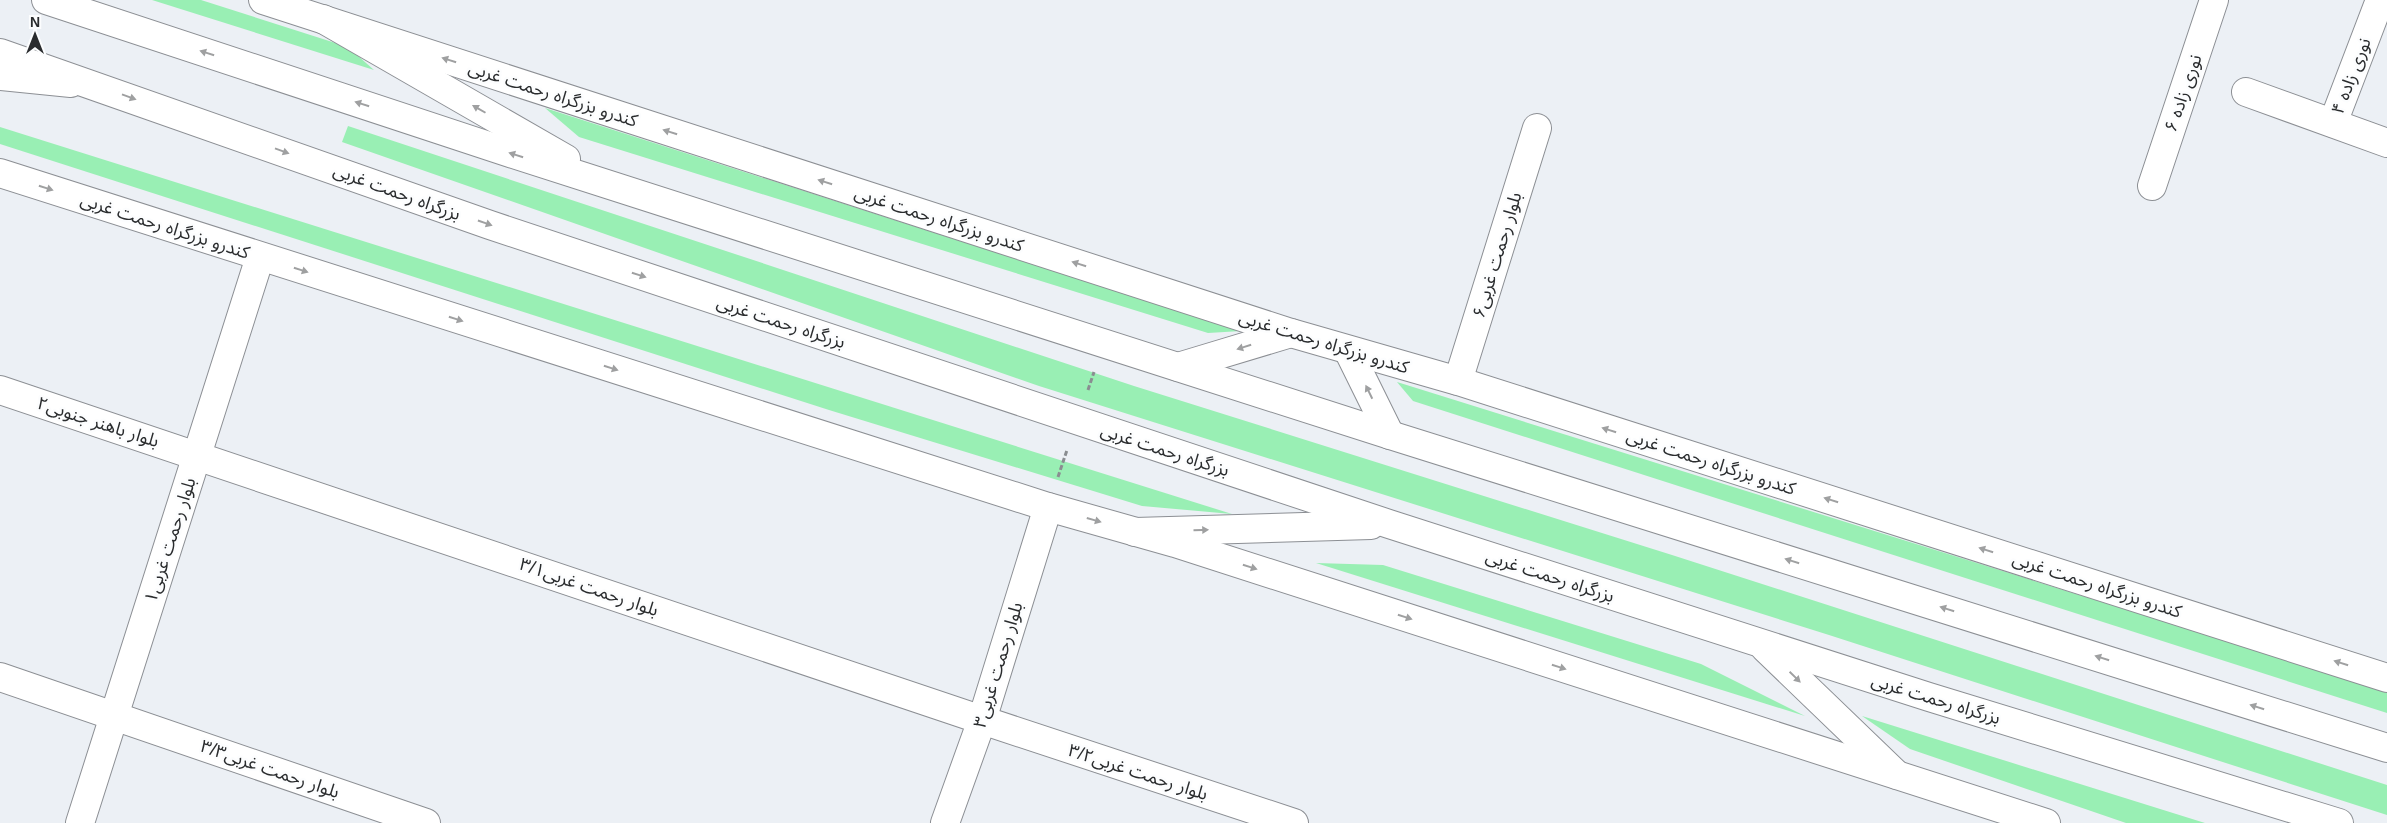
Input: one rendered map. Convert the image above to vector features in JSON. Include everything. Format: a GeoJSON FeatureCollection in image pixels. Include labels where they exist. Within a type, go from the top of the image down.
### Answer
{"type":"FeatureCollection","features":[{"type":"Feature","properties":{"kind":"main road"},"geometry":{"type":"LineString","coordinates":[[46,0],[612,186],[1390,434],[2387,748]]}},
{"type":"Feature","properties":{"kind":"main road","name":"کندرو بزرگراه رحمت غربی"},"geometry":{"type":"LineString","coordinates":[[264,0],[1291,333],[1458,381],[2387,678]]}},
{"type":"Feature","properties":{"kind":"main road","name":"نوری زاده ۶"},"geometry":{"type":"LineString","coordinates":[[2152,186],[2214,0]]}},
{"type":"Feature","properties":{"kind":"main road","name":"نوری زاده ۴"},"geometry":{"type":"LineString","coordinates":[[2333,124],[2380,0]]}},
{"type":"Feature","properties":{"kind":"main road"},"geometry":{"type":"LineString","coordinates":[[323,19],[612,186]]}},
{"type":"Feature","properties":{"kind":"main road","name":"بزرگراه رحمت غربی"},"geometry":{"type":"LineString","coordinates":[[0,53],[96,85],[490,225],[1389,524],[1760,643],[2338,823]]}},
{"type":"Feature","properties":{"kind":"main road"},"geometry":{"type":"LineString","coordinates":[[0,76],[96,85]]}},
{"type":"Feature","properties":{"kind":"main road"},"geometry":{"type":"LineString","coordinates":[[2246,92],[2387,143]]}},
{"type":"Feature","properties":{"kind":"main road","name":"بلوار رحمت غربی۶"},"geometry":{"type":"LineString","coordinates":[[1458,381],[1537,128]]}},
{"type":"Feature","properties":{"kind":"main road","name":"کندرو بزرگراه رحمت غربی"},"geometry":{"type":"LineString","coordinates":[[0,173],[260,257],[1135,532],[2046,823]]}},
{"type":"Feature","properties":{"kind":"main road","name":"بلوار رحمت غربی۱"},"geometry":{"type":"LineString","coordinates":[[80,823],[260,257]]}},
{"type":"Feature","properties":{"kind":"main road"},"geometry":{"type":"LineString","coordinates":[[1178,366],[1291,333]]}},
{"type":"Feature","properties":{"kind":"main road"},"geometry":{"type":"LineString","coordinates":[[1348,350],[1390,434]]}},
{"type":"Feature","properties":{"kind":"main road","name":"بلوار باهنر جنوبی۲"},"geometry":{"type":"LineString","coordinates":[[0,390],[197,454]]}},
{"type":"Feature","properties":{"kind":"main road","name":"بلوار رحمت غربی۳/۱"},"geometry":{"type":"LineString","coordinates":[[197,454],[982,720]]}},
{"type":"Feature","properties":{"kind":"main road","name":"بلوار رحمت غربی۳"},"geometry":{"type":"LineString","coordinates":[[945,823],[982,720],[1048,506]]}},
{"type":"Feature","properties":{"kind":"main road"},"geometry":{"type":"LineString","coordinates":[[1135,532],[1389,524]]}},
{"type":"Feature","properties":{"kind":"main road"},"geometry":{"type":"LineString","coordinates":[[1760,643],[1897,775]]}},
{"type":"Feature","properties":{"kind":"main road","name":"بلوار رحمت غربی۳/۳"},"geometry":{"type":"LineString","coordinates":[[0,677],[426,823]]}},
{"type":"Feature","properties":{"kind":"main road"},"geometry":{"type":"LineString","coordinates":[[2292,719],[2387,726]]}},
{"type":"Feature","properties":{"kind":"main road","name":"بلوار رحمت غربی۳/۲"},"geometry":{"type":"LineString","coordinates":[[982,720],[1294,823]]}},
{"type":"Feature","properties":{"kind":"green space"},"geometry":{"type":"Polygon","coordinates":[[[152,0],[201,0],[348,47],[374,70],[152,0]]]}},
{"type":"Feature","properties":{"kind":"green space"},"geometry":{"type":"Polygon","coordinates":[[[545,108],[1241,331],[1208,333],[579,137],[545,108]]]}},
{"type":"Feature","properties":{"kind":"green space"},"geometry":{"type":"Polygon","coordinates":[[[348,126],[1134,386],[1672,555],[2387,785],[2387,815],[1829,635],[1039,386],[342,142],[348,126]]]}},
{"type":"Feature","properties":{"kind":"green space"},"geometry":{"type":"Polygon","coordinates":[[[0,127],[1232,514],[1142,506],[829,410],[0,144],[0,127]]]}},
{"type":"Feature","properties":{"kind":"green space"},"geometry":{"type":"Polygon","coordinates":[[[1397,382],[2387,691],[2387,713],[1413,401],[1397,382]]]}},
{"type":"Feature","properties":{"kind":"green space"},"geometry":{"type":"Polygon","coordinates":[[[1316,563],[1383,565],[1701,664],[1805,716],[1316,563]]]}},
{"type":"Feature","properties":{"kind":"green space"},"geometry":{"type":"Polygon","coordinates":[[[1862,716],[2205,823],[2126,823],[1910,749],[1862,716]]]}}]}
